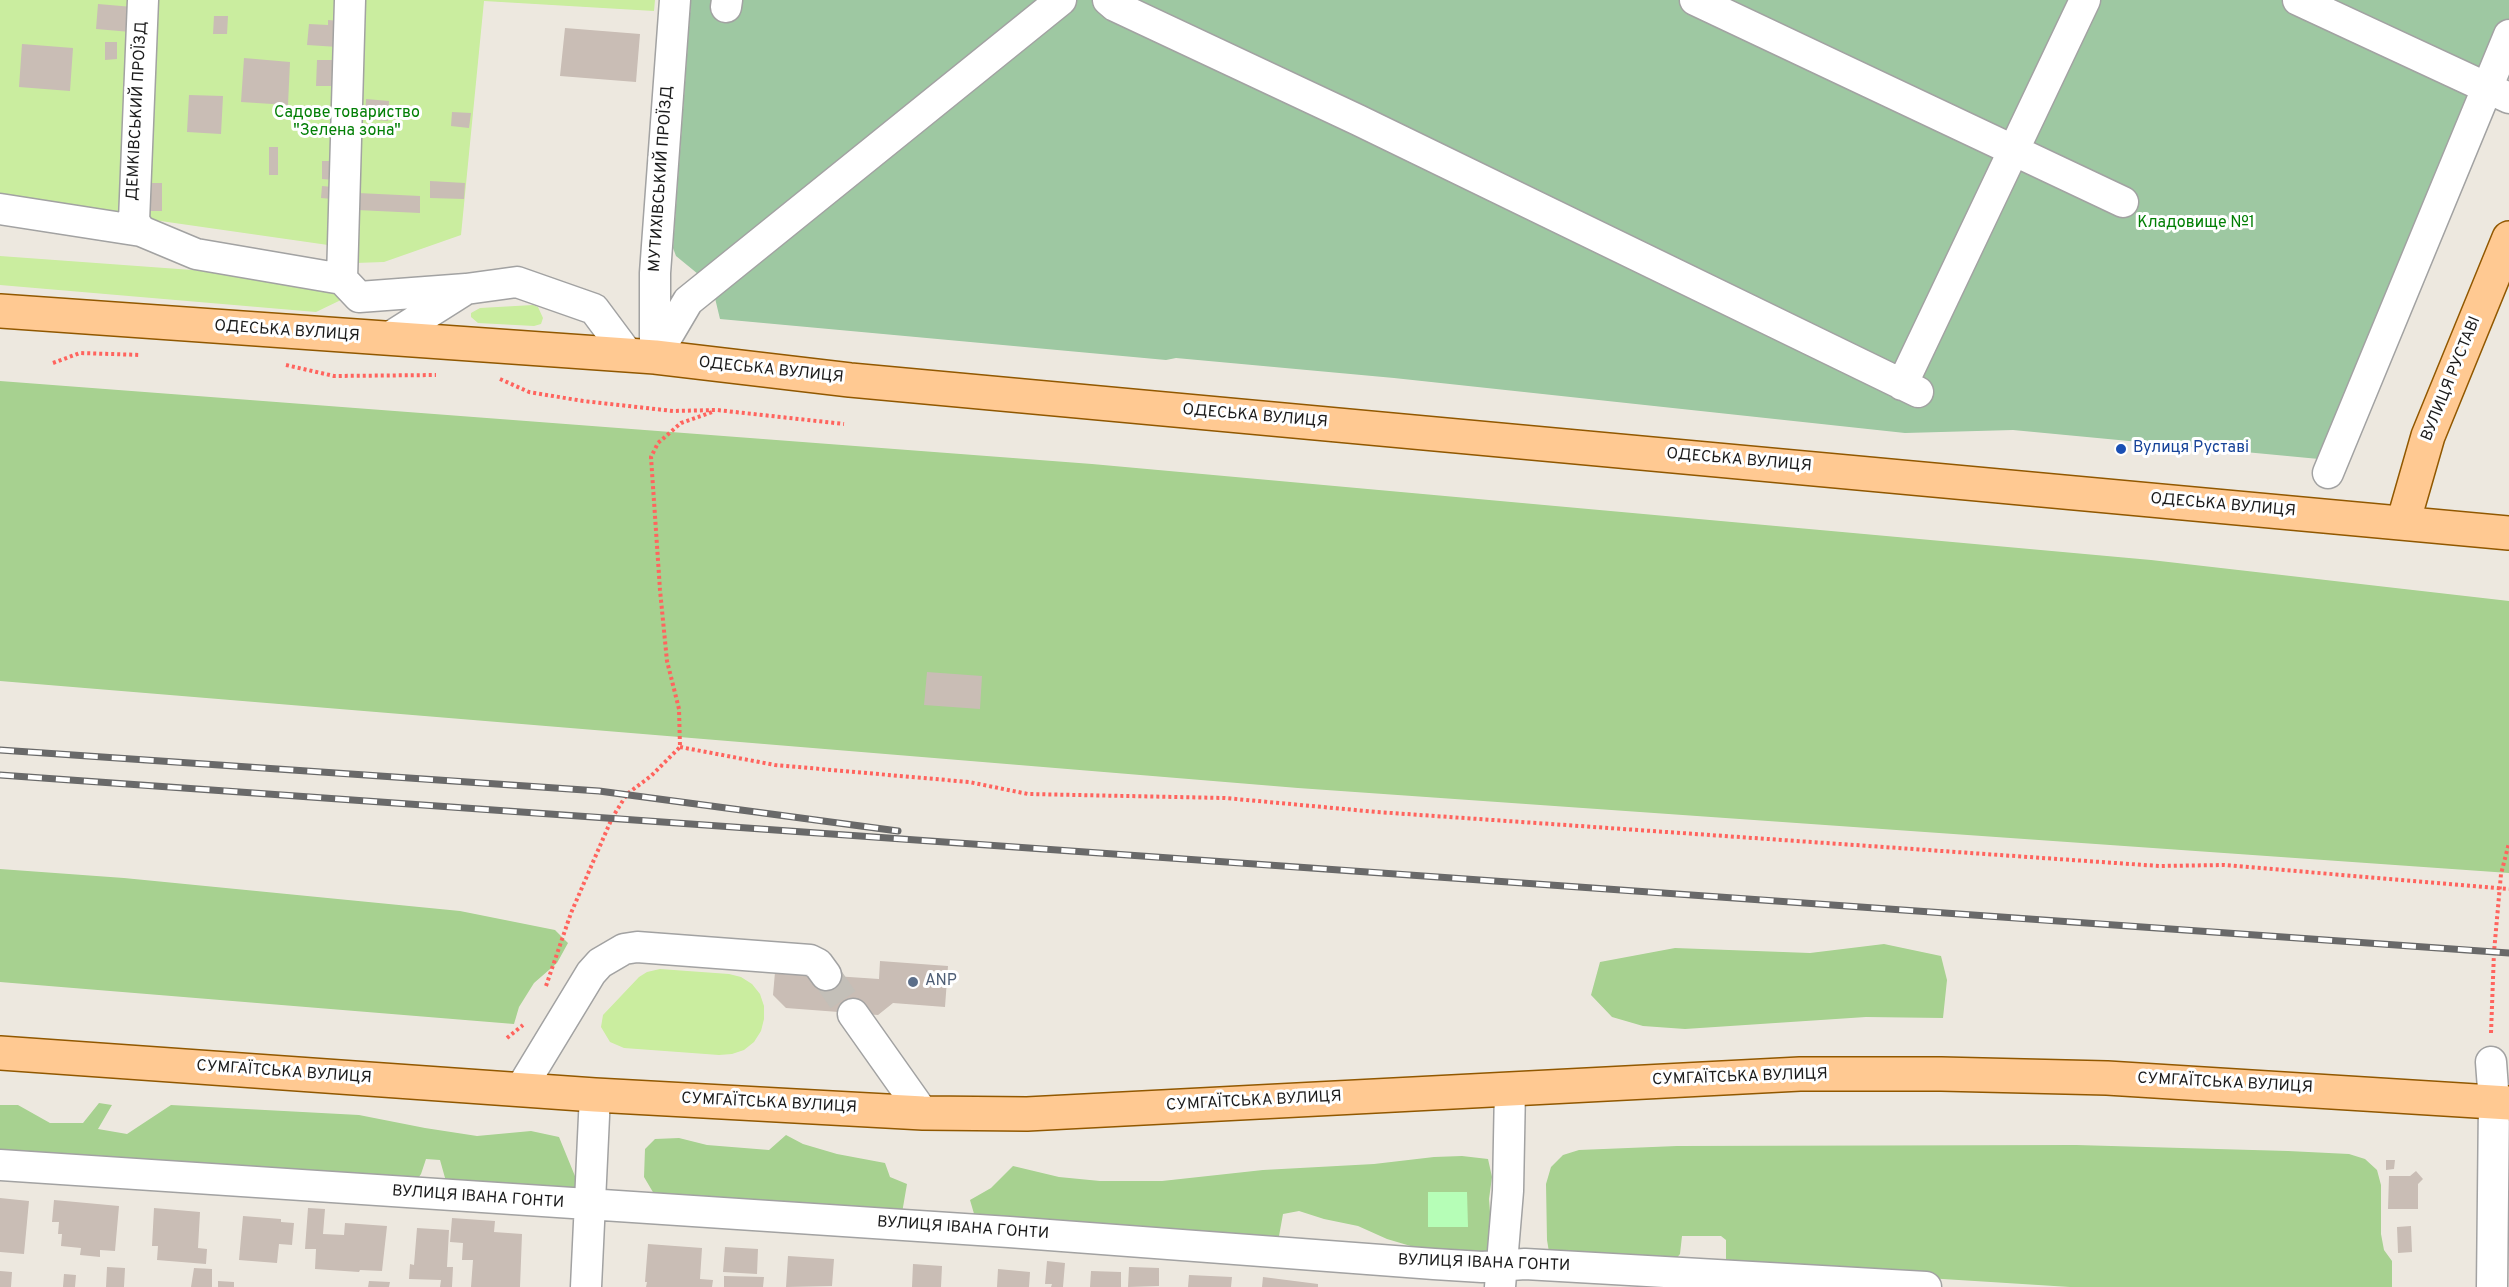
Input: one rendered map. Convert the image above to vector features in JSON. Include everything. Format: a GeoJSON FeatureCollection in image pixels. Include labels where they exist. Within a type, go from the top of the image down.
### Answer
{"type":"FeatureCollection","features":[{"type":"Feature","properties":{"kind":"main road","name":"ВУЛИЦЯ РУСТАВІ"},"geometry":{"type":"LineString","coordinates":[[2403,523],[2428,436],[2509,238]]}},
{"type":"Feature","properties":{"kind":"main road","name":"ОДЕСЬКА ВУЛИЦЯ"},"geometry":{"type":"LineString","coordinates":[[0,311],[642,356],[862,381],[2509,533]]}},
{"type":"Feature","properties":{"kind":"main road","name":"СУМГАЇТСЬКА ВУЛИЦЯ"},"geometry":{"type":"LineString","coordinates":[[0,1053],[595,1095],[923,1113],[1027,1114],[1800,1074],[1941,1074],[2107,1078],[2502,1102]]}},
{"type":"Feature","properties":{"kind":"street","name":"ДЕМКІВСЬКИЙ ПРОЇЗД"},"geometry":{"type":"LineString","coordinates":[[137,226],[143,0]]}},
{"type":"Feature","properties":{"kind":"street"},"geometry":{"type":"LineString","coordinates":[[342,279],[351,0]]}},
{"type":"Feature","properties":{"kind":"street","name":"МУТИХІВСЬКИЙ ПРОЇЗД"},"geometry":{"type":"LineString","coordinates":[[642,356],[655,273],[675,0]]}},
{"type":"Feature","properties":{"kind":"street"},"geometry":{"type":"LineString","coordinates":[[0,209],[137,226],[196,254],[342,279],[359,297],[466,289],[517,282],[594,309],[642,356],[688,301],[1061,0]]}},
{"type":"Feature","properties":{"kind":"street"},"geometry":{"type":"LineString","coordinates":[[1108,0],[1115,6],[1358,120],[1910,388],[2014,150],[2085,0]]}},
{"type":"Feature","properties":{"kind":"street"},"geometry":{"type":"LineString","coordinates":[[1695,0],[2123,202]]}},
{"type":"Feature","properties":{"kind":"street"},"geometry":{"type":"LineString","coordinates":[[2298,0],[2498,93]]}},
{"type":"Feature","properties":{"kind":"street"},"geometry":{"type":"LineString","coordinates":[[2328,473],[2498,93],[2509,35]]}},
{"type":"Feature","properties":{"kind":"street"},"geometry":{"type":"LineString","coordinates":[[387,339],[466,289]]}},
{"type":"Feature","properties":{"kind":"street"},"geometry":{"type":"LineString","coordinates":[[520,1090],[591,973],[612,955],[624,949],[637,947],[810,960],[818,964],[826,975]]}},
{"type":"Feature","properties":{"kind":"street"},"geometry":{"type":"LineString","coordinates":[[853,1014],[923,1113]]}},
{"type":"Feature","properties":{"kind":"street"},"geometry":{"type":"LineString","coordinates":[[2491,1062],[2502,1102],[2492,1287]]}},
{"type":"Feature","properties":{"kind":"street"},"geometry":{"type":"LineString","coordinates":[[1501,1276],[1509,1181],[1510,1088]]}},
{"type":"Feature","properties":{"kind":"street"},"geometry":{"type":"LineString","coordinates":[[586,1287],[595,1095]]}},
{"type":"Feature","properties":{"kind":"street","name":"ВУЛИЦЯ ІВАНА ГОНТИ"},"geometry":{"type":"LineString","coordinates":[[0,1165],[1009,1232],[1482,1267],[1501,1276],[1537,1264],[1926,1287]]}},
{"type":"Feature","properties":{"kind":"path"},"geometry":{"type":"LineString","coordinates":[[53,363],[80,353],[143,355]]}},
{"type":"Feature","properties":{"kind":"path"},"geometry":{"type":"LineString","coordinates":[[277,364],[334,376],[443,375]]}},
{"type":"Feature","properties":{"kind":"path"},"geometry":{"type":"LineString","coordinates":[[499,378],[529,392],[583,401],[673,411],[717,410],[844,424]]}},
{"type":"Feature","properties":{"kind":"path"},"geometry":{"type":"LineString","coordinates":[[544,991],[571,913],[612,818],[627,794],[651,776],[680,747],[679,709],[667,661],[663,626],[651,457],[658,443],[681,423],[717,410]]}},
{"type":"Feature","properties":{"kind":"path"},"geometry":{"type":"LineString","coordinates":[[680,747],[775,765],[969,782],[1028,794],[1225,798],[1377,812],[2147,865],[2224,865],[2509,889]]}},
{"type":"Feature","properties":{"kind":"path"},"geometry":{"type":"LineString","coordinates":[[2491,1062],[2494,960],[2500,874],[2509,843]]}},
{"type":"Feature","properties":{"kind":"path"},"geometry":{"type":"LineString","coordinates":[[507,1038],[530,1019]]}},
{"type":"Feature","properties":{"kind":"green space","name":"Садове товариство \"Зелена зона\""},"geometry":{"type":"Polygon","coordinates":[[[0,0],[655,0],[654,11],[484,1],[461,235],[384,262],[355,263],[335,246],[0,198],[0,0]]]}},
{"type":"Feature","properties":{"kind":"green space","name":"Кладовище №1"},"geometry":{"type":"Polygon","coordinates":[[[691,0],[2509,0],[2509,56],[2340,461],[2013,430],[1905,433],[1394,378],[1176,358],[1166,360],[720,319],[714,294],[698,274],[676,256],[673,248],[691,0]]]}},
{"type":"Feature","properties":{"kind":"green space"},"geometry":{"type":"Polygon","coordinates":[[[0,256],[316,279],[328,285],[343,299],[316,312],[0,285],[0,256]]]}},
{"type":"Feature","properties":{"kind":"green space"},"geometry":{"type":"Polygon","coordinates":[[[533,305],[538,307],[543,318],[541,324],[534,326],[478,323],[471,317],[471,313],[480,308],[533,305]]]}},
{"type":"Feature","properties":{"kind":"green space"},"geometry":{"type":"Polygon","coordinates":[[[0,381],[1092,464],[2151,560],[2509,601],[2509,873],[1298,788],[0,681],[0,381]]]}},
{"type":"Feature","properties":{"kind":"green space"},"geometry":{"type":"Polygon","coordinates":[[[0,869],[124,878],[460,911],[555,930],[568,943],[557,963],[534,983],[519,1007],[514,1024],[0,982],[0,869]]]}},
{"type":"Feature","properties":{"kind":"green space"},"geometry":{"type":"Polygon","coordinates":[[[1884,944],[1941,956],[1947,980],[1943,1018],[1866,1017],[1685,1029],[1643,1026],[1612,1017],[1591,995],[1600,962],[1675,948],[1810,953],[1884,944]]]}},
{"type":"Feature","properties":{"kind":"green space"},"geometry":{"type":"Polygon","coordinates":[[[660,969],[729,974],[741,977],[752,984],[760,994],[764,1006],[761,1031],[754,1042],[744,1050],[719,1055],[624,1048],[610,1042],[601,1027],[603,1015],[639,977],[647,972],[660,969]]]}},
{"type":"Feature","properties":{"kind":"green space"},"geometry":{"type":"Polygon","coordinates":[[[99,1103],[112,1105],[98,1129],[127,1134],[171,1105],[359,1115],[477,1136],[531,1131],[559,1137],[577,1181],[572,1196],[447,1185],[440,1160],[426,1159],[421,1174],[412,1187],[0,1156],[0,1105],[18,1105],[50,1123],[83,1123],[99,1103]]]}},
{"type":"Feature","properties":{"kind":"green space"},"geometry":{"type":"Polygon","coordinates":[[[786,1135],[803,1144],[837,1154],[885,1163],[890,1177],[907,1184],[902,1213],[657,1199],[644,1177],[645,1149],[655,1139],[679,1138],[707,1145],[769,1150],[786,1135]]]}},
{"type":"Feature","properties":{"kind":"green space"},"geometry":{"type":"Polygon","coordinates":[[[2076,1145],[2288,1151],[2349,1154],[2365,1159],[2377,1170],[2381,1185],[2381,1234],[2384,1250],[2392,1261],[2392,1287],[2070,1287],[1768,1268],[1726,1263],[1726,1240],[1721,1236],[1682,1236],[1680,1254],[1675,1260],[1549,1252],[1546,1184],[1551,1167],[1563,1155],[1579,1150],[1677,1146],[2076,1145]]]}},
{"type":"Feature","properties":{"kind":"green space"},"geometry":{"type":"Polygon","coordinates":[[[1462,1156],[1488,1159],[1492,1177],[1489,1199],[1492,1237],[1487,1252],[1482,1257],[1414,1247],[1387,1239],[1358,1226],[1299,1211],[1283,1214],[1279,1236],[1242,1237],[977,1224],[970,1200],[991,1188],[1013,1166],[1059,1177],[1100,1181],[1162,1181],[1263,1170],[1374,1164],[1462,1156]]]}},
{"type":"Feature","properties":{"kind":"green space"},"geometry":{"type":"Polygon","coordinates":[[[1428,1192],[1467,1192],[1468,1227],[1428,1227],[1428,1192]]]}},
{"type":"Feature","properties":{"kind":"building"},"geometry":{"type":"Polygon","coordinates":[[[98,4],[133,7],[131,32],[96,29],[98,4]]]}},
{"type":"Feature","properties":{"kind":"building"},"geometry":{"type":"Polygon","coordinates":[[[214,16],[228,16],[227,34],[213,34],[214,16]]]}},
{"type":"Feature","properties":{"kind":"building"},"geometry":{"type":"Polygon","coordinates":[[[328,20],[340,21],[338,47],[307,45],[309,24],[328,25],[328,20]]]}},
{"type":"Feature","properties":{"kind":"building"},"geometry":{"type":"Polygon","coordinates":[[[565,28],[640,34],[636,82],[560,76],[565,28]]]}},
{"type":"Feature","properties":{"kind":"building"},"geometry":{"type":"Polygon","coordinates":[[[105,42],[117,42],[117,59],[105,60],[105,42]]]}},
{"type":"Feature","properties":{"kind":"building"},"geometry":{"type":"Polygon","coordinates":[[[22,44],[73,48],[70,91],[19,87],[22,44]]]}},
{"type":"Feature","properties":{"kind":"building"},"geometry":{"type":"Polygon","coordinates":[[[244,58],[290,62],[288,105],[241,102],[244,58]]]}},
{"type":"Feature","properties":{"kind":"building"},"geometry":{"type":"Polygon","coordinates":[[[317,60],[335,60],[334,86],[316,86],[317,60]]]}},
{"type":"Feature","properties":{"kind":"building"},"geometry":{"type":"Polygon","coordinates":[[[189,95],[223,96],[221,134],[187,132],[189,95]]]}},
{"type":"Feature","properties":{"kind":"building"},"geometry":{"type":"Polygon","coordinates":[[[366,99],[389,101],[388,121],[365,119],[366,99]]]}},
{"type":"Feature","properties":{"kind":"building"},"geometry":{"type":"Polygon","coordinates":[[[452,112],[471,113],[469,128],[451,126],[452,112]]]}},
{"type":"Feature","properties":{"kind":"building"},"geometry":{"type":"Polygon","coordinates":[[[269,147],[278,147],[278,175],[269,175],[269,147]]]}},
{"type":"Feature","properties":{"kind":"building"},"geometry":{"type":"Polygon","coordinates":[[[322,161],[335,161],[334,180],[322,179],[322,161]]]}},
{"type":"Feature","properties":{"kind":"building"},"geometry":{"type":"Polygon","coordinates":[[[430,181],[465,183],[464,199],[430,198],[430,181]]]}},
{"type":"Feature","properties":{"kind":"building"},"geometry":{"type":"Polygon","coordinates":[[[148,183],[162,183],[162,211],[148,211],[148,183]]]}},
{"type":"Feature","properties":{"kind":"building"},"geometry":{"type":"Polygon","coordinates":[[[322,186],[333,187],[332,199],[321,198],[322,186]]]}},
{"type":"Feature","properties":{"kind":"building"},"geometry":{"type":"Polygon","coordinates":[[[358,193],[420,196],[420,213],[357,210],[358,193]]]}},
{"type":"Feature","properties":{"kind":"building"},"geometry":{"type":"Polygon","coordinates":[[[927,672],[982,676],[980,709],[924,705],[927,672]]]}},
{"type":"Feature","properties":{"kind":"building"},"geometry":{"type":"Polygon","coordinates":[[[880,961],[948,966],[945,1007],[893,1003],[878,1015],[786,1008],[773,995],[775,972],[879,979],[880,961]]]}},
{"type":"Feature","properties":{"kind":"building"},"geometry":{"type":"Polygon","coordinates":[[[2386,1160],[2395,1160],[2394,1169],[2386,1170],[2386,1160]]]}},
{"type":"Feature","properties":{"kind":"building"},"geometry":{"type":"Polygon","coordinates":[[[2416,1171],[2423,1179],[2418,1184],[2418,1209],[2388,1209],[2389,1176],[2410,1176],[2416,1171]]]}},
{"type":"Feature","properties":{"kind":"building"},"geometry":{"type":"Polygon","coordinates":[[[0,1198],[29,1201],[24,1254],[0,1252],[0,1198]]]}},
{"type":"Feature","properties":{"kind":"building"},"geometry":{"type":"Polygon","coordinates":[[[54,1200],[119,1206],[115,1251],[100,1250],[100,1257],[80,1255],[81,1248],[61,1246],[62,1234],[58,1234],[59,1222],[52,1222],[54,1200]]]}},
{"type":"Feature","properties":{"kind":"building"},"geometry":{"type":"Polygon","coordinates":[[[154,1208],[200,1212],[198,1248],[207,1249],[206,1264],[157,1260],[158,1246],[152,1246],[154,1208]]]}},
{"type":"Feature","properties":{"kind":"building"},"geometry":{"type":"Polygon","coordinates":[[[308,1208],[325,1209],[323,1234],[344,1235],[345,1223],[387,1226],[382,1271],[315,1269],[316,1249],[305,1249],[308,1208]]]}},
{"type":"Feature","properties":{"kind":"building"},"geometry":{"type":"Polygon","coordinates":[[[243,1216],[281,1219],[281,1222],[294,1223],[292,1245],[279,1244],[277,1263],[239,1260],[243,1216]]]}},
{"type":"Feature","properties":{"kind":"building"},"geometry":{"type":"Polygon","coordinates":[[[452,1218],[495,1221],[494,1232],[522,1234],[520,1287],[471,1287],[473,1260],[462,1260],[463,1243],[450,1242],[452,1218]]]}},
{"type":"Feature","properties":{"kind":"building"},"geometry":{"type":"Polygon","coordinates":[[[2411,1226],[2412,1252],[2398,1253],[2397,1227],[2411,1226]]]}},
{"type":"Feature","properties":{"kind":"building"},"geometry":{"type":"Polygon","coordinates":[[[417,1228],[449,1230],[447,1267],[453,1267],[452,1287],[440,1287],[441,1280],[409,1279],[410,1264],[414,1265],[417,1228]]]}},
{"type":"Feature","properties":{"kind":"building"},"geometry":{"type":"Polygon","coordinates":[[[648,1244],[702,1248],[700,1279],[713,1280],[712,1287],[646,1287],[648,1244]]]}},
{"type":"Feature","properties":{"kind":"building"},"geometry":{"type":"Polygon","coordinates":[[[725,1247],[758,1249],[757,1274],[723,1272],[725,1247]]]}},
{"type":"Feature","properties":{"kind":"building"},"geometry":{"type":"Polygon","coordinates":[[[788,1256],[834,1259],[832,1286],[786,1287],[788,1256]]]}},
{"type":"Feature","properties":{"kind":"building"},"geometry":{"type":"Polygon","coordinates":[[[1047,1261],[1065,1263],[1063,1287],[1051,1287],[1052,1284],[1045,1284],[1047,1261]]]}},
{"type":"Feature","properties":{"kind":"building"},"geometry":{"type":"Polygon","coordinates":[[[913,1264],[942,1266],[941,1287],[912,1287],[913,1264]]]}},
{"type":"Feature","properties":{"kind":"building"},"geometry":{"type":"Polygon","coordinates":[[[107,1267],[125,1268],[124,1287],[106,1287],[107,1267]]]}},
{"type":"Feature","properties":{"kind":"building"},"geometry":{"type":"Polygon","coordinates":[[[1129,1267],[1159,1268],[1159,1286],[1128,1287],[1129,1267]]]}},
{"type":"Feature","properties":{"kind":"building"},"geometry":{"type":"Polygon","coordinates":[[[194,1268],[212,1269],[212,1287],[191,1287],[194,1268]]]}},
{"type":"Feature","properties":{"kind":"building"},"geometry":{"type":"Polygon","coordinates":[[[998,1269],[1030,1272],[1029,1287],[997,1287],[998,1269]]]}},
{"type":"Feature","properties":{"kind":"building"},"geometry":{"type":"Polygon","coordinates":[[[0,1271],[12,1272],[11,1287],[0,1287],[0,1271]]]}},
{"type":"Feature","properties":{"kind":"building"},"geometry":{"type":"Polygon","coordinates":[[[1091,1271],[1121,1272],[1121,1287],[1090,1287],[1091,1271]]]}},
{"type":"Feature","properties":{"kind":"building"},"geometry":{"type":"Polygon","coordinates":[[[64,1274],[76,1275],[75,1287],[63,1287],[64,1274]]]}},
{"type":"Feature","properties":{"kind":"building"},"geometry":{"type":"Polygon","coordinates":[[[1189,1275],[1232,1277],[1231,1287],[1188,1287],[1189,1275]]]}},
{"type":"Feature","properties":{"kind":"building"},"geometry":{"type":"Polygon","coordinates":[[[724,1276],[764,1277],[763,1287],[724,1287],[724,1276]]]}},
{"type":"Feature","properties":{"kind":"building"},"geometry":{"type":"Polygon","coordinates":[[[1263,1277],[1318,1284],[1318,1287],[1262,1287],[1263,1277]]]}},
{"type":"Feature","properties":{"kind":"building"},"geometry":{"type":"Polygon","coordinates":[[[218,1281],[234,1282],[234,1287],[218,1287],[218,1281]]]}},
{"type":"Feature","properties":{"kind":"building"},"geometry":{"type":"Polygon","coordinates":[[[369,1281],[390,1282],[389,1287],[368,1287],[369,1281]]]}},
{"type":"Feature","properties":{"kind":"tunnel"},"geometry":{"type":"LineString","coordinates":[[826,975],[853,1014]]}},
{"type":"Feature","properties":{"kind":"railway"},"geometry":{"type":"LineString","coordinates":[[0,750],[599,791],[898,831]]}},
{"type":"Feature","properties":{"kind":"railway"},"geometry":{"type":"LineString","coordinates":[[0,775],[2509,953]]}},
{"type":"Feature","properties":{"kind":"place","name":"Вулиця Руставі"},"geometry":{"type":"Point","coordinates":[2121,449]}},
{"type":"Feature","properties":{"kind":"place","name":"ANP"},"geometry":{"type":"Point","coordinates":[913,982]}}]}
